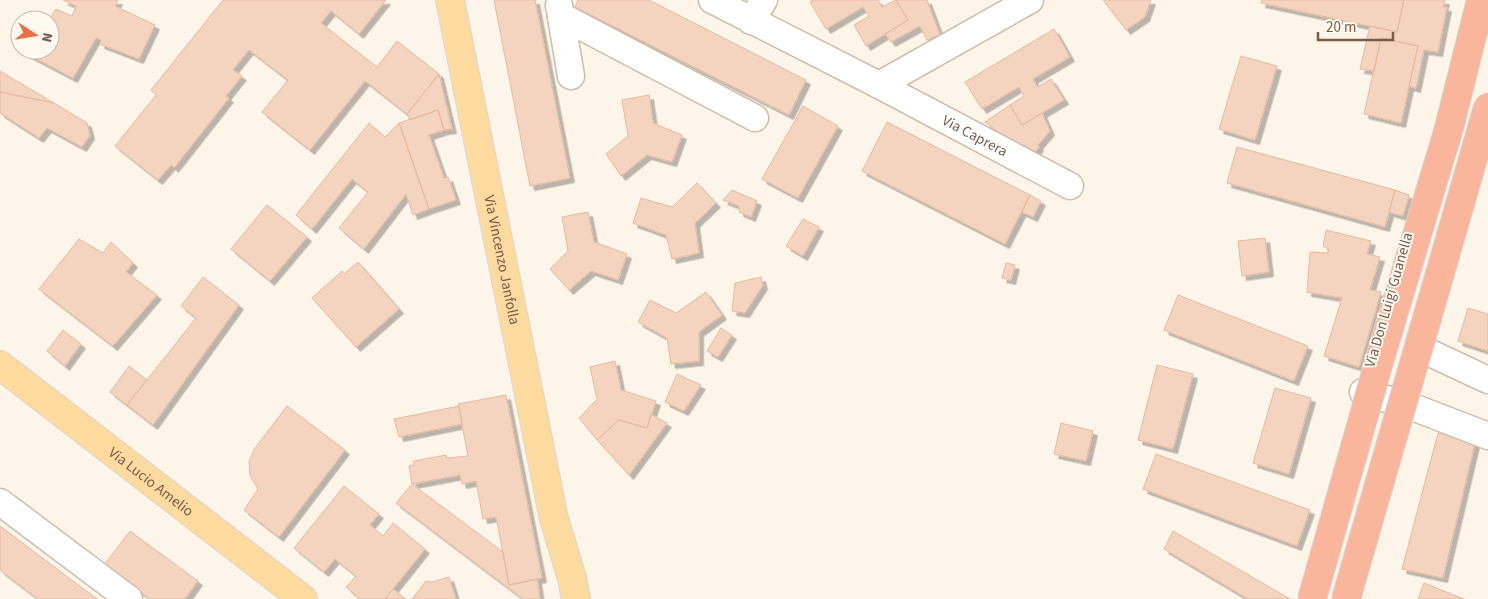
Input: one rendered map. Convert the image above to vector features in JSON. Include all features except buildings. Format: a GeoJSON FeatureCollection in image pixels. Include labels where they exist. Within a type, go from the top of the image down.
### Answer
{"type":"FeatureCollection","features":[{"type":"Feature","properties":{"kind":"highway"},"geometry":{"type":"LineString","coordinates":[[1312,599],[1448,128],[1481,0]]}},
{"type":"Feature","properties":{"kind":"highway"},"geometry":{"type":"LineString","coordinates":[[1346,599],[1488,107]]}},
{"type":"Feature","properties":{"kind":"main road","name":"Via Vincenzo Janfolla"},"geometry":{"type":"LineString","coordinates":[[450,0],[554,519],[572,578],[576,599]]}},
{"type":"Feature","properties":{"kind":"main road","name":"Via Lucio Amelio"},"geometry":{"type":"LineString","coordinates":[[0,364],[304,599]]}},
{"type":"Feature","properties":{"kind":"main road","name":"Via Vincenzo Janfolla"},"geometry":{"type":"LineString","coordinates":[[554,519],[560,599]]}},
{"type":"Feature","properties":{"kind":"street","name":"Via Caprera"},"geometry":{"type":"LineString","coordinates":[[712,0],[757,10],[879,85],[1070,186]]}},
{"type":"Feature","properties":{"kind":"street"},"geometry":{"type":"LineString","coordinates":[[879,85],[1030,0]]}},
{"type":"Feature","properties":{"kind":"street","name":"Via Don Luigi Guanella"},"geometry":{"type":"LineString","coordinates":[[1304,599],[1429,164],[1470,0]]}},
{"type":"Feature","properties":{"kind":"street"},"geometry":{"type":"LineString","coordinates":[[560,8],[571,76]]}},
{"type":"Feature","properties":{"kind":"street"},"geometry":{"type":"LineString","coordinates":[[560,8],[754,118]]}},
{"type":"Feature","properties":{"kind":"street"},"geometry":{"type":"LineString","coordinates":[[1354,599],[1488,131]]}},
{"type":"Feature","properties":{"kind":"street"},"geometry":{"type":"LineString","coordinates":[[1429,164],[1476,176]]}},
{"type":"Feature","properties":{"kind":"street"},"geometry":{"type":"LineString","coordinates":[[1426,351],[1488,380]]}},
{"type":"Feature","properties":{"kind":"street"},"geometry":{"type":"LineString","coordinates":[[1363,392],[1410,406],[1488,436]]}},
{"type":"Feature","properties":{"kind":"street"},"geometry":{"type":"LineString","coordinates":[[0,502],[128,599]]}}]}
